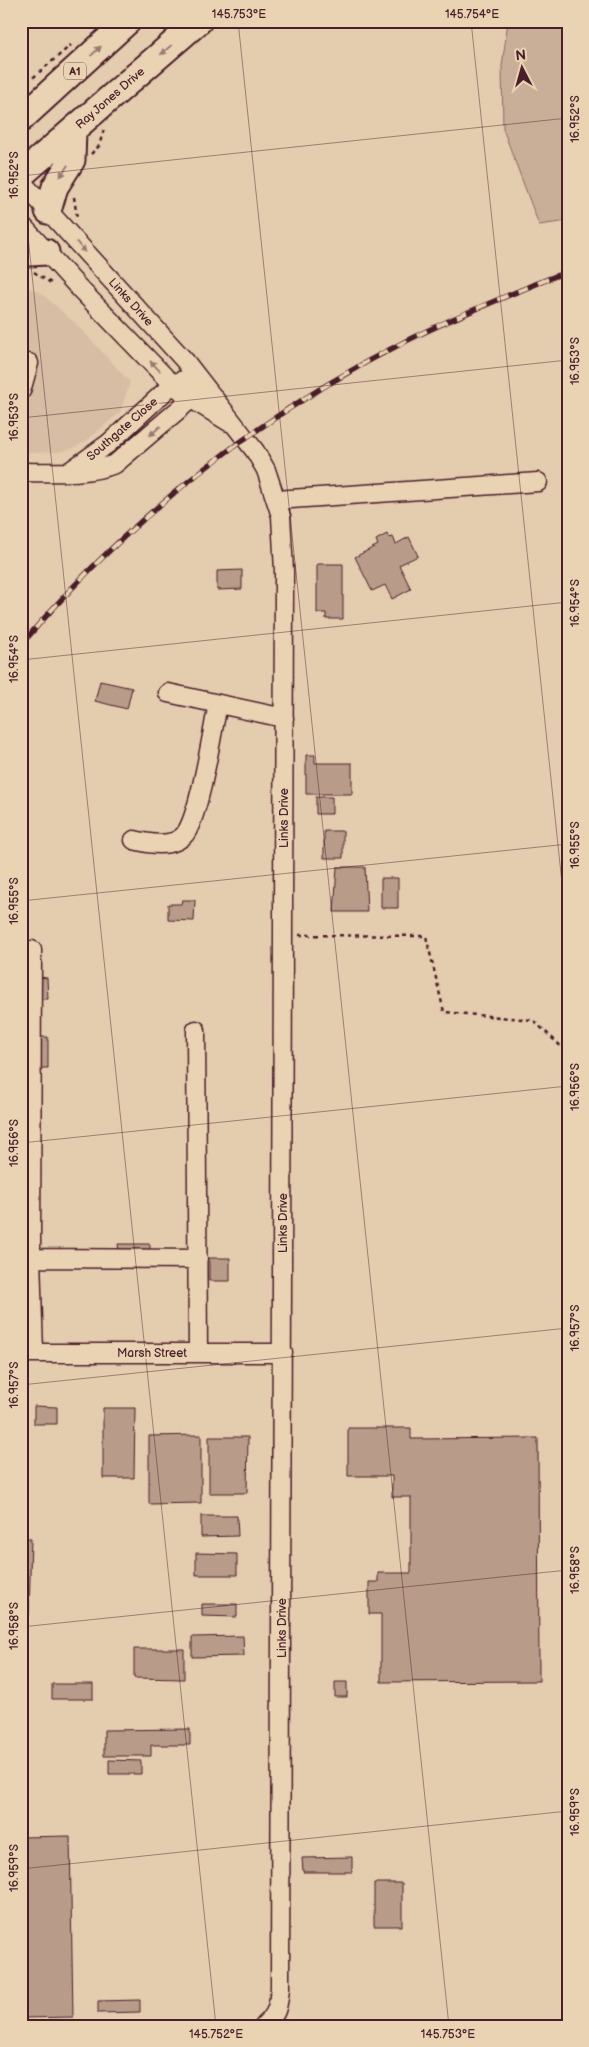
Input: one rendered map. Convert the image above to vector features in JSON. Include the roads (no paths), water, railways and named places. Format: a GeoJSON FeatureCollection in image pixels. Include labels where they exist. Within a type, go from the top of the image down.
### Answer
{"type":"FeatureCollection","features":[{"type":"Feature","properties":{"kind":"highway","name":"A1"},"geometry":{"type":"LineString","coordinates":[[21,119],[128,21]]}},
{"type":"Feature","properties":{"kind":"highway","name":"Ray Jones Drive"},"geometry":{"type":"LineString","coordinates":[[21,175],[199,21]]}},
{"type":"Feature","properties":{"kind":"highway"},"geometry":{"type":"LineString","coordinates":[[48,211],[55,187],[72,160],[73,131]]}},
{"type":"Feature","properties":{"kind":"highway"},"geometry":{"type":"LineString","coordinates":[[21,249],[30,253],[46,252]]}},
{"type":"Feature","properties":{"kind":"street","name":"Links Drive"},"geometry":{"type":"LineString","coordinates":[[21,181],[196,375],[262,462],[281,516],[284,552],[284,935],[280,1988],[276,2012],[273,2018],[264,2026]]}},
{"type":"Feature","properties":{"kind":"street","name":"Links Drive"},"geometry":{"type":"LineString","coordinates":[[21,224],[80,289],[173,384],[191,399],[235,426]]}},
{"type":"Feature","properties":{"kind":"street"},"geometry":{"type":"LineString","coordinates":[[21,391],[29,363]]}},
{"type":"Feature","properties":{"kind":"street"},"geometry":{"type":"LineString","coordinates":[[173,384],[196,375]]}},
{"type":"Feature","properties":{"kind":"street"},"geometry":{"type":"LineString","coordinates":[[191,399],[196,375]]}},
{"type":"Feature","properties":{"kind":"street","name":"Southgate Close"},"geometry":{"type":"LineString","coordinates":[[70,471],[109,443],[173,384]]}},
{"type":"Feature","properties":{"kind":"street","name":"Southgate Close"},"geometry":{"type":"LineString","coordinates":[[21,472],[95,469],[115,464],[191,399]]}},
{"type":"Feature","properties":{"kind":"street"},"geometry":{"type":"LineString","coordinates":[[276,500],[538,482]]}},
{"type":"Feature","properties":{"kind":"street"},"geometry":{"type":"LineString","coordinates":[[168,692],[284,718]]}},
{"type":"Feature","properties":{"kind":"street"},"geometry":{"type":"LineString","coordinates":[[134,840],[174,842],[185,834],[194,814],[218,704]]}},
{"type":"Feature","properties":{"kind":"street"},"geometry":{"type":"LineString","coordinates":[[27,1353],[31,1258],[32,950]]}},
{"type":"Feature","properties":{"kind":"street"},"geometry":{"type":"LineString","coordinates":[[196,1030],[198,1353]]}},
{"type":"Feature","properties":{"kind":"street"},"geometry":{"type":"LineString","coordinates":[[31,1258],[198,1258]]}},
{"type":"Feature","properties":{"kind":"street","name":"Marsh Street"},"geometry":{"type":"LineString","coordinates":[[27,1353],[283,1353]]}},
{"type":"Feature","properties":{"kind":"railway"},"geometry":{"type":"LineString","coordinates":[[21,645],[62,599],[151,512],[199,473],[300,401],[353,369],[428,330],[568,271]]}}]}
